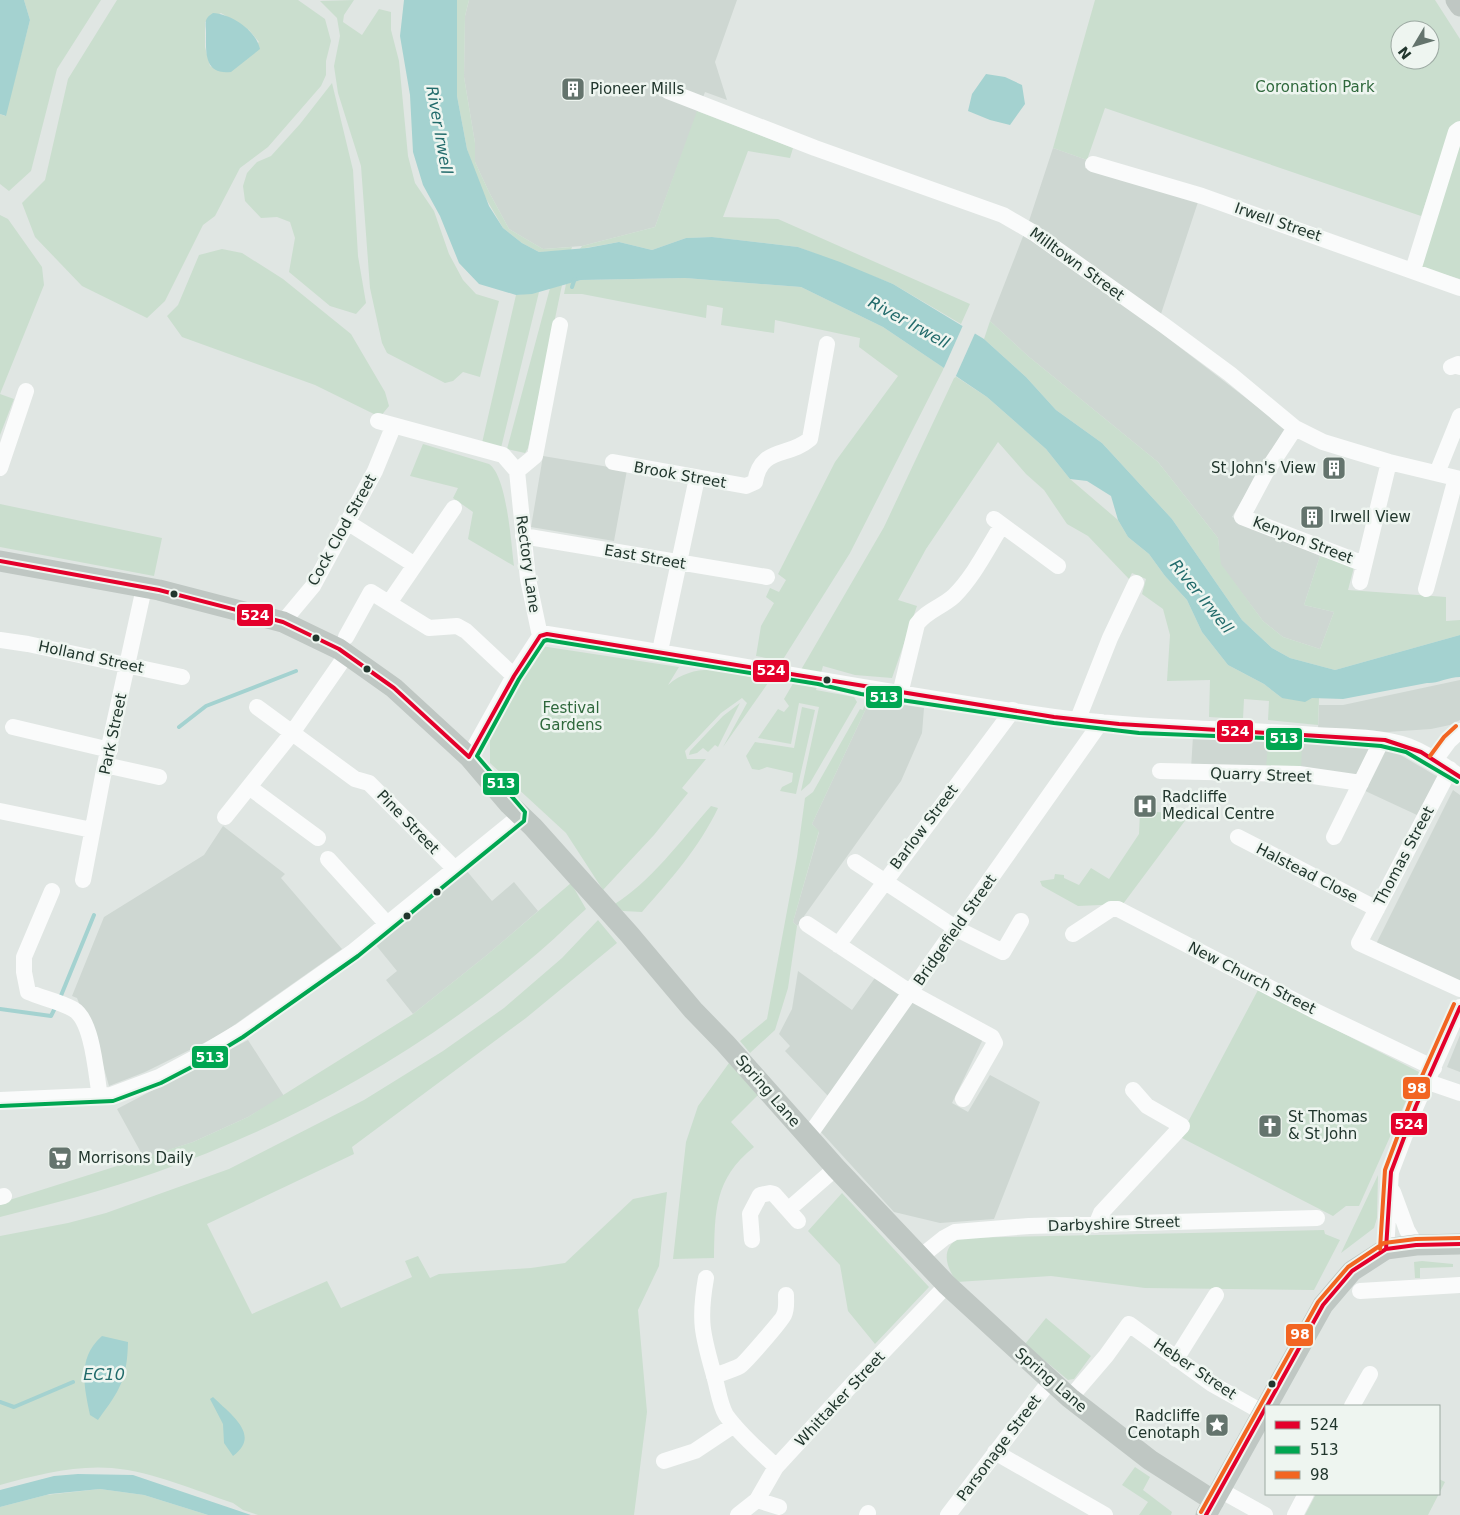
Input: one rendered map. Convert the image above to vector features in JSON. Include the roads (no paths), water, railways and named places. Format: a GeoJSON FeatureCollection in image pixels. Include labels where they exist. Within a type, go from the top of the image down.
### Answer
{"type":"FeatureCollection","features":[{"type":"Feature","properties":{"kind":"main road"},"geometry":{"type":"LineString","coordinates":[[1456,0],[1460,6]]}},
{"type":"Feature","properties":{"kind":"main road","name":"Spring Lane"},"geometry":{"type":"LineString","coordinates":[[0,561],[144,588],[283,622],[347,646],[469,757],[520,816],[544,838],[645,952],[693,1010],[725,1043],[836,1168],[947,1285],[1070,1398],[1150,1460],[1213,1502]]}},
{"type":"Feature","properties":{"kind":"main road"},"geometry":{"type":"LineString","coordinates":[[1266,1405],[1323,1305],[1336,1288],[1360,1264],[1386,1249],[1416,1245],[1460,1244]]}},
{"type":"Feature","properties":{"kind":"main road"},"geometry":{"type":"LineString","coordinates":[[1213,1502],[1265,1407]]}},
{"type":"Feature","properties":{"kind":"street","name":"Milltown Street"},"geometry":{"type":"LineString","coordinates":[[668,91],[1020,224],[1230,374],[1296,428],[1322,442],[1389,462],[1458,478]]}},
{"type":"Feature","properties":{"kind":"street"},"geometry":{"type":"LineString","coordinates":[[1413,270],[1456,132],[1460,130]]}},
{"type":"Feature","properties":{"kind":"street","name":"Irwell Street"},"geometry":{"type":"LineString","coordinates":[[1093,164],[1202,196],[1460,288]]}},
{"type":"Feature","properties":{"kind":"street"},"geometry":{"type":"LineString","coordinates":[[378,421],[503,455],[517,471],[534,456],[560,325]]}},
{"type":"Feature","properties":{"kind":"street","name":"Brook Street"},"geometry":{"type":"LineString","coordinates":[[613,462],[746,486],[755,482],[757,468],[763,460],[773,455],[800,448],[810,439],[827,344]]}},
{"type":"Feature","properties":{"kind":"street"},"geometry":{"type":"LineString","coordinates":[[0,468],[26,391]]}},
{"type":"Feature","properties":{"kind":"street"},"geometry":{"type":"LineString","coordinates":[[1437,473],[1460,416]]}},
{"type":"Feature","properties":{"kind":"street","name":"Kenyon Street"},"geometry":{"type":"LineString","coordinates":[[1296,428],[1266,472],[1242,517],[1364,564]]}},
{"type":"Feature","properties":{"kind":"street","name":"Cock Clod Street"},"geometry":{"type":"LineString","coordinates":[[283,622],[313,586],[375,471],[391,432]]}},
{"type":"Feature","properties":{"kind":"street"},"geometry":{"type":"LineString","coordinates":[[1360,582],[1389,462]]}},
{"type":"Feature","properties":{"kind":"street","name":"Rectory Lane"},"geometry":{"type":"LineString","coordinates":[[517,471],[528,580],[540,636]]}},
{"type":"Feature","properties":{"kind":"street"},"geometry":{"type":"LineString","coordinates":[[660,651],[697,478]]}},
{"type":"Feature","properties":{"kind":"street"},"geometry":{"type":"LineString","coordinates":[[1426,589],[1458,478]]}},
{"type":"Feature","properties":{"kind":"street"},"geometry":{"type":"LineString","coordinates":[[389,603],[454,508]]}},
{"type":"Feature","properties":{"kind":"street"},"geometry":{"type":"LineString","coordinates":[[347,522],[415,565]]}},
{"type":"Feature","properties":{"kind":"street"},"geometry":{"type":"LineString","coordinates":[[900,694],[917,624],[922,617],[945,603],[964,584],[998,522],[1040,560],[1058,566]]}},
{"type":"Feature","properties":{"kind":"street","name":"East Street"},"geometry":{"type":"LineString","coordinates":[[523,536],[767,577]]}},
{"type":"Feature","properties":{"kind":"street"},"geometry":{"type":"LineString","coordinates":[[1078,719],[1124,599],[1136,583]]}},
{"type":"Feature","properties":{"kind":"street","name":"Park Street"},"geometry":{"type":"LineString","coordinates":[[83,880],[144,588]]}},
{"type":"Feature","properties":{"kind":"street"},"geometry":{"type":"LineString","coordinates":[[224,817],[292,733],[347,646],[372,592],[429,628],[452,625],[462,628],[514,676]]}},
{"type":"Feature","properties":{"kind":"street"},"geometry":{"type":"LineString","coordinates":[[469,757],[514,676],[540,636],[547,634],[660,651],[900,694],[1140,727],[1292,733],[1382,740],[1408,746],[1455,773]]}},
{"type":"Feature","properties":{"kind":"street","name":"Holland Street"},"geometry":{"type":"LineString","coordinates":[[0,640],[28,644],[182,676]]}},
{"type":"Feature","properties":{"kind":"street","name":"Pine Street"},"geometry":{"type":"LineString","coordinates":[[257,707],[359,781],[370,783],[454,869]]}},
{"type":"Feature","properties":{"kind":"street","name":"Barlow Street"},"geometry":{"type":"LineString","coordinates":[[838,945],[884,880],[1013,710]]}},
{"type":"Feature","properties":{"kind":"street","name":"Bridgefield Street"},"geometry":{"type":"LineString","coordinates":[[808,1137],[957,929],[1101,722]]}},
{"type":"Feature","properties":{"kind":"street"},"geometry":{"type":"LineString","coordinates":[[12,727],[160,777]]}},
{"type":"Feature","properties":{"kind":"street"},"geometry":{"type":"LineString","coordinates":[[1435,760],[1449,741],[1460,731]]}},
{"type":"Feature","properties":{"kind":"street"},"geometry":{"type":"LineString","coordinates":[[1334,837],[1382,740]]}},
{"type":"Feature","properties":{"kind":"street","name":"Quarry Street"},"geometry":{"type":"LineString","coordinates":[[1160,771],[1299,774],[1361,783]]}},
{"type":"Feature","properties":{"kind":"street","name":"Thomas Street"},"geometry":{"type":"LineString","coordinates":[[1455,773],[1359,943],[1460,988]]}},
{"type":"Feature","properties":{"kind":"street"},"geometry":{"type":"LineString","coordinates":[[249,787],[318,838]]}},
{"type":"Feature","properties":{"kind":"street"},"geometry":{"type":"LineString","coordinates":[[0,811],[92,830]]}},
{"type":"Feature","properties":{"kind":"street"},"geometry":{"type":"LineString","coordinates":[[0,1100],[100,1096],[131,1088],[159,1077],[240,1032],[311,984],[520,816]]}},
{"type":"Feature","properties":{"kind":"street","name":"Halstead Close"},"geometry":{"type":"LineString","coordinates":[[1238,837],[1261,842],[1377,909]]}},
{"type":"Feature","properties":{"kind":"street"},"geometry":{"type":"LineString","coordinates":[[328,859],[387,924]]}},
{"type":"Feature","properties":{"kind":"street"},"geometry":{"type":"LineString","coordinates":[[855,862],[957,929],[1003,952],[1021,921]]}},
{"type":"Feature","properties":{"kind":"street"},"geometry":{"type":"LineString","coordinates":[[52,891],[24,957],[24,972],[28,992],[74,1009],[86,1026],[94,1049],[94,1068],[100,1096]]}},
{"type":"Feature","properties":{"kind":"street","name":"New Church Street"},"geometry":{"type":"LineString","coordinates":[[1073,934],[1111,909],[1118,909],[1313,1010],[1431,1075]]}},
{"type":"Feature","properties":{"kind":"street"},"geometry":{"type":"LineString","coordinates":[[807,924],[911,993],[992,1037],[995,1043],[963,1099]]}},
{"type":"Feature","properties":{"kind":"street"},"geometry":{"type":"LineString","coordinates":[[1386,1249],[1391,1172],[1460,1007]]}},
{"type":"Feature","properties":{"kind":"street"},"geometry":{"type":"LineString","coordinates":[[1431,1075],[1460,1093]]}},
{"type":"Feature","properties":{"kind":"street"},"geometry":{"type":"LineString","coordinates":[[1096,1225],[1100,1213],[1182,1126],[1146,1106],[1133,1090]]}},
{"type":"Feature","properties":{"kind":"street"},"geometry":{"type":"LineString","coordinates":[[752,1240],[750,1214],[760,1195],[774,1194],[794,1215],[836,1168]]}},
{"type":"Feature","properties":{"kind":"street"},"geometry":{"type":"LineString","coordinates":[[1391,1185],[1406,1230],[1416,1245]]}},
{"type":"Feature","properties":{"kind":"street","name":"Darbyshire Street"},"geometry":{"type":"LineString","coordinates":[[920,1258],[944,1238],[955,1232],[1014,1227],[1317,1218]]}},
{"type":"Feature","properties":{"kind":"street"},"geometry":{"type":"LineString","coordinates":[[706,1278],[701,1326],[725,1413],[734,1425],[776,1467]]}},
{"type":"Feature","properties":{"kind":"street"},"geometry":{"type":"LineString","coordinates":[[1360,1291],[1460,1284]]}},
{"type":"Feature","properties":{"kind":"street","name":"Whittaker Street"},"geometry":{"type":"LineString","coordinates":[[738,1515],[757,1500],[776,1467],[947,1285]]}},
{"type":"Feature","properties":{"kind":"street"},"geometry":{"type":"LineString","coordinates":[[1176,1358],[1216,1295]]}},
{"type":"Feature","properties":{"kind":"street"},"geometry":{"type":"LineString","coordinates":[[714,1376],[741,1366],[749,1358],[758,1344],[778,1325],[784,1316],[786,1296]]}},
{"type":"Feature","properties":{"kind":"street","name":"Heber Street"},"geometry":{"type":"LineString","coordinates":[[1070,1398],[1106,1356],[1129,1324],[1212,1384],[1262,1412]]}},
{"type":"Feature","properties":{"kind":"street"},"geometry":{"type":"LineString","coordinates":[[1353,1405],[1370,1374]]}},
{"type":"Feature","properties":{"kind":"street","name":"Parsonage Street"},"geometry":{"type":"LineString","coordinates":[[952,1514],[995,1452],[1050,1381]]}},
{"type":"Feature","properties":{"kind":"street"},"geometry":{"type":"LineString","coordinates":[[664,1461],[695,1451],[734,1425]]}},
{"type":"Feature","properties":{"kind":"street"},"geometry":{"type":"LineString","coordinates":[[995,1452],[1105,1515]]}},
{"type":"Feature","properties":{"kind":"street"},"geometry":{"type":"LineString","coordinates":[[1294,1515],[1305,1495]]}},
{"type":"Feature","properties":{"kind":"street"},"geometry":{"type":"LineString","coordinates":[[757,1500],[779,1507]]}},
{"type":"Feature","properties":{"kind":"street"},"geometry":{"type":"LineString","coordinates":[[1213,1502],[1265,1515]]}},
{"type":"Feature","properties":{"kind":"water"},"geometry":{"type":"Polygon","coordinates":[[[0,0],[24,0],[30,20],[6,116],[0,114],[0,0]]]}},
{"type":"Feature","properties":{"kind":"water","name":"River Irwell"},"geometry":{"type":"Polygon","coordinates":[[[404,0],[457,0],[457,96],[467,149],[489,206],[503,228],[522,243],[539,252],[587,248],[619,242],[652,250],[686,238],[712,237],[798,247],[893,284],[984,339],[1026,377],[1056,410],[1102,443],[1172,519],[1242,620],[1272,648],[1290,658],[1335,670],[1460,635],[1460,677],[1343,699],[1312,698],[1305,702],[1282,698],[1264,684],[1228,665],[1202,632],[1187,600],[1165,576],[1149,554],[1128,537],[1118,520],[1111,496],[1087,481],[1070,479],[1046,449],[987,397],[883,327],[801,287],[685,278],[581,280],[532,294],[516,295],[479,284],[459,263],[440,216],[423,185],[413,152],[410,95],[400,36],[404,0]]]}},
{"type":"Feature","properties":{"kind":"water"},"geometry":{"type":"Polygon","coordinates":[[[213,13],[227,16],[242,24],[258,42],[260,49],[231,72],[216,70],[208,61],[206,22],[213,13]]]}},
{"type":"Feature","properties":{"kind":"water"},"geometry":{"type":"Polygon","coordinates":[[[986,74],[1005,77],[1022,85],[1025,104],[1010,125],[990,120],[968,111],[972,94],[986,74]]]}},
{"type":"Feature","properties":{"kind":"water","name":"EC10"},"geometry":{"type":"Polygon","coordinates":[[[102,1336],[128,1342],[126,1366],[121,1384],[98,1420],[90,1415],[84,1372],[89,1353],[102,1336]]]}},
{"type":"Feature","properties":{"kind":"water"},"geometry":{"type":"Polygon","coordinates":[[[213,1397],[234,1418],[244,1433],[245,1440],[241,1448],[233,1456],[224,1443],[223,1424],[210,1399],[213,1397]]]}},
{"type":"Feature","properties":{"kind":"water"},"geometry":{"type":"Polygon","coordinates":[[[78,1474],[133,1475],[251,1515],[208,1515],[144,1495],[100,1489],[50,1494],[0,1507],[0,1490],[54,1476],[78,1474]]]}},
{"type":"Feature","properties":{"kind":"waterway"},"geometry":{"type":"LineString","coordinates":[[572,287],[575,278]]}},
{"type":"Feature","properties":{"kind":"waterway"},"geometry":{"type":"LineString","coordinates":[[179,727],[206,706],[296,671]]}},
{"type":"Feature","properties":{"kind":"waterway"},"geometry":{"type":"LineString","coordinates":[[60,998],[94,915]]}},
{"type":"Feature","properties":{"kind":"waterway"},"geometry":{"type":"LineString","coordinates":[[0,1009],[51,1016],[56,1006]]}},
{"type":"Feature","properties":{"kind":"waterway"},"geometry":{"type":"LineString","coordinates":[[0,1402],[14,1407],[73,1382]]}},
{"type":"Feature","properties":{"kind":"place","name":"Pioneer Mills"},"geometry":{"type":"Point","coordinates":[573,89]}},
{"type":"Feature","properties":{"kind":"place","name":"St John's View"},"geometry":{"type":"Point","coordinates":[1334,468]}},
{"type":"Feature","properties":{"kind":"place","name":"Irwell View"},"geometry":{"type":"Point","coordinates":[1312,517]}},
{"type":"Feature","properties":{"kind":"place","name":"Radcliffe Medical Centre"},"geometry":{"type":"Point","coordinates":[1145,806]}},
{"type":"Feature","properties":{"kind":"place","name":"St Thomas & St John"},"geometry":{"type":"Point","coordinates":[1270,1126]}},
{"type":"Feature","properties":{"kind":"place","name":"Morrisons Daily"},"geometry":{"type":"Point","coordinates":[60,1158]}},
{"type":"Feature","properties":{"kind":"place","name":"Radcliffe Cenotaph"},"geometry":{"type":"Point","coordinates":[1217,1425]}},
{"type":"Feature","properties":{"kind":"park label","name":"Coronation Park"},"geometry":{"type":"Point","coordinates":[1315,87]}},
{"type":"Feature","properties":{"kind":"park label","name":"Festival Gardens"},"geometry":{"type":"Point","coordinates":[571,716]}}]}
